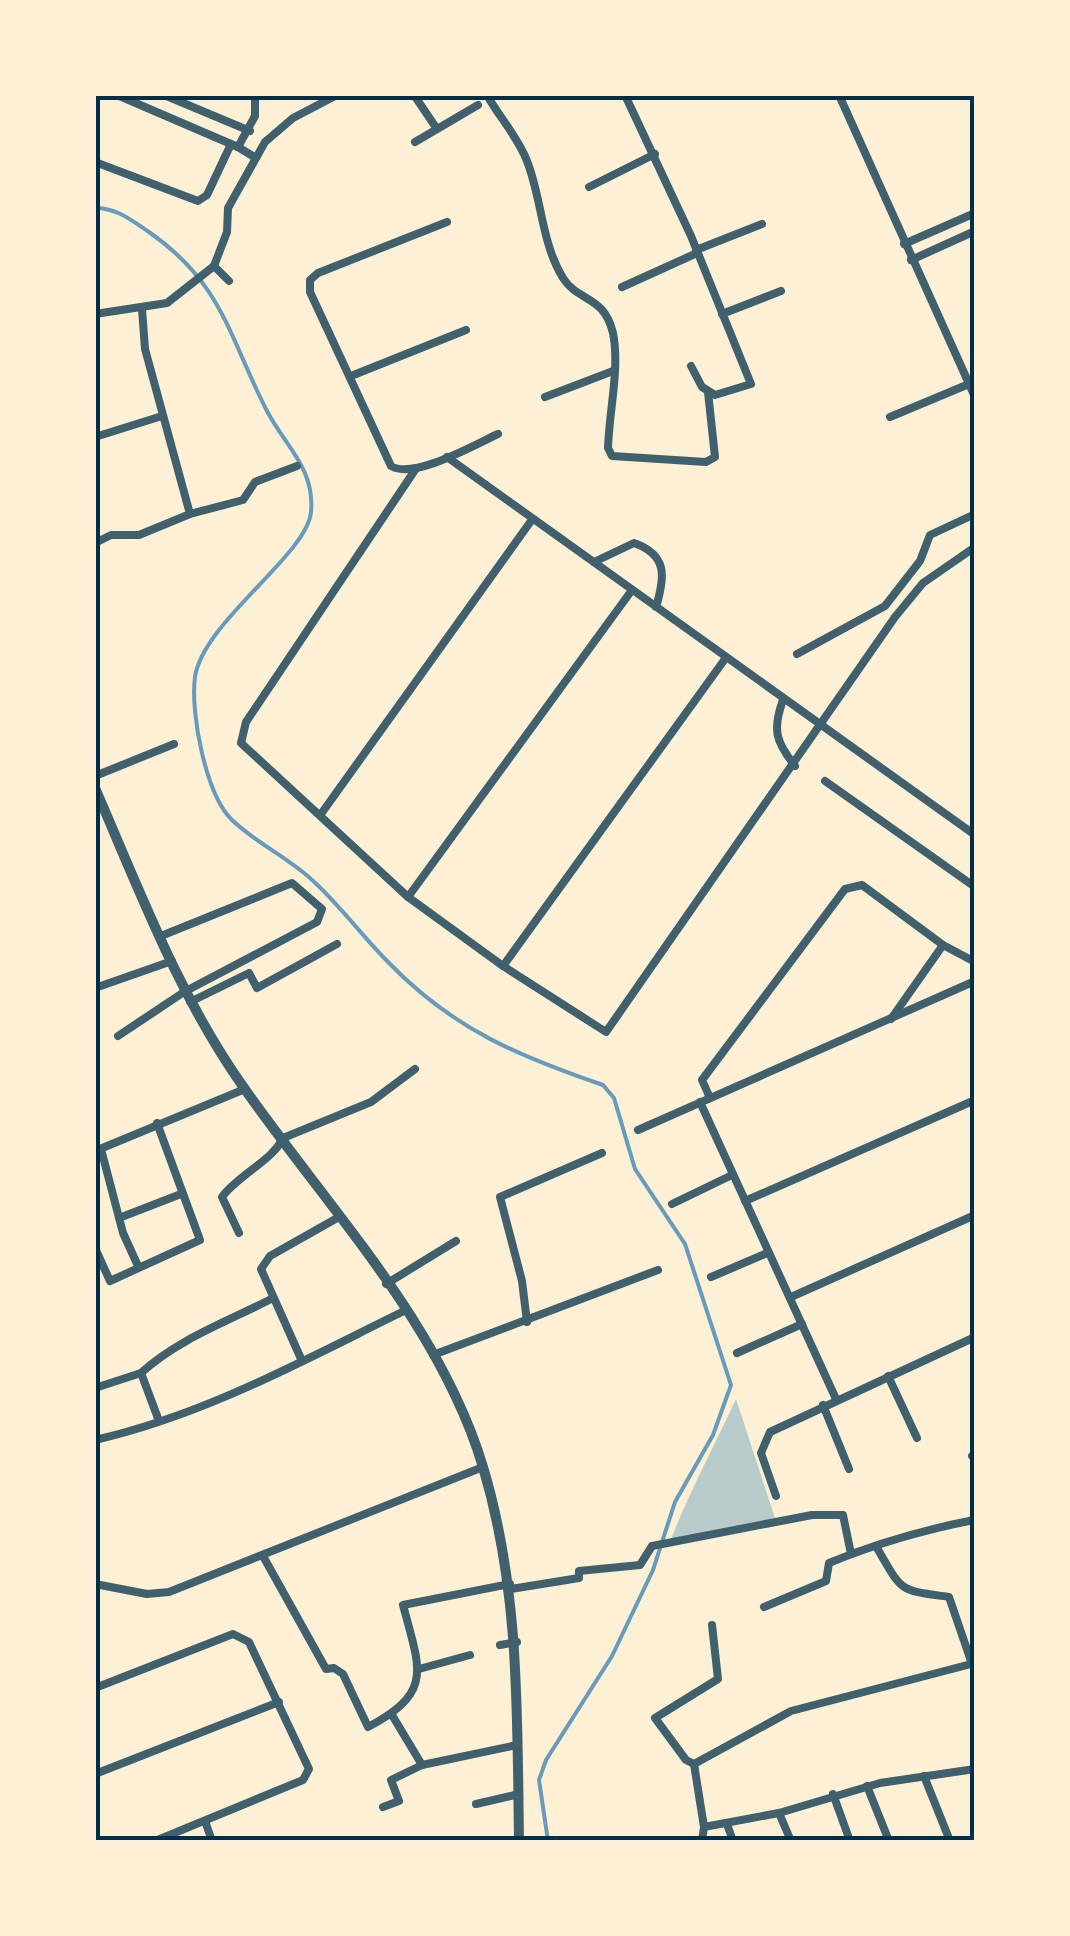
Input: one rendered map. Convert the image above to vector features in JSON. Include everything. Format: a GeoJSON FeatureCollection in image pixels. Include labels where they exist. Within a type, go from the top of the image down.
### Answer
{"type":"FeatureCollection","features":[{"type":"Feature","properties":{"kind":"street"},"geometry":{"type":"LineString","coordinates":[[117,95],[256,158]]}},
{"type":"Feature","properties":{"kind":"street"},"geometry":{"type":"LineString","coordinates":[[164,95],[250,131]]}},
{"type":"Feature","properties":{"kind":"street"},"geometry":{"type":"LineString","coordinates":[[95,162],[198,201],[207,194],[235,146],[250,131],[256,95]]}},
{"type":"Feature","properties":{"kind":"street"},"geometry":{"type":"LineString","coordinates":[[95,314],[167,303],[206,274],[214,266],[227,232],[228,208],[256,158],[277,130],[335,95]]}},
{"type":"Feature","properties":{"kind":"street"},"geometry":{"type":"LineString","coordinates":[[414,95],[437,129]]}},
{"type":"Feature","properties":{"kind":"street"},"geometry":{"type":"LineString","coordinates":[[487,95],[525,155],[542,224],[561,276],[569,286],[592,297],[610,322],[616,351],[608,448],[612,456],[625,460],[706,462],[715,457],[708,392],[692,366]]}},
{"type":"Feature","properties":{"kind":"street"},"geometry":{"type":"LineString","coordinates":[[625,95],[697,251],[750,384],[730,393],[708,392]]}},
{"type":"Feature","properties":{"kind":"street"},"geometry":{"type":"LineString","coordinates":[[839,95],[975,398]]}},
{"type":"Feature","properties":{"kind":"street"},"geometry":{"type":"LineString","coordinates":[[415,142],[478,105]]}},
{"type":"Feature","properties":{"kind":"street"},"geometry":{"type":"LineString","coordinates":[[588,187],[654,154]]}},
{"type":"Feature","properties":{"kind":"street"},"geometry":{"type":"LineString","coordinates":[[904,244],[975,212]]}},
{"type":"Feature","properties":{"kind":"street"},"geometry":{"type":"LineString","coordinates":[[448,222],[318,273],[310,280],[310,292],[391,466],[400,472],[415,470],[498,434]]}},
{"type":"Feature","properties":{"kind":"street"},"geometry":{"type":"LineString","coordinates":[[622,287],[762,224]]}},
{"type":"Feature","properties":{"kind":"street"},"geometry":{"type":"LineString","coordinates":[[911,260],[975,231]]}},
{"type":"Feature","properties":{"kind":"street"},"geometry":{"type":"LineString","coordinates":[[214,266],[228,281]]}},
{"type":"Feature","properties":{"kind":"street"},"geometry":{"type":"LineString","coordinates":[[722,314],[781,292]]}},
{"type":"Feature","properties":{"kind":"street"},"geometry":{"type":"LineString","coordinates":[[142,309],[144,350],[173,441],[190,514]]}},
{"type":"Feature","properties":{"kind":"street"},"geometry":{"type":"LineString","coordinates":[[351,376],[466,330]]}},
{"type":"Feature","properties":{"kind":"street"},"geometry":{"type":"LineString","coordinates":[[545,397],[612,372]]}},
{"type":"Feature","properties":{"kind":"street"},"geometry":{"type":"LineString","coordinates":[[890,417],[969,384]]}},
{"type":"Feature","properties":{"kind":"street"},"geometry":{"type":"LineString","coordinates":[[95,437],[162,416]]}},
{"type":"Feature","properties":{"kind":"street"},"geometry":{"type":"LineString","coordinates":[[446,457],[975,836]]}},
{"type":"Feature","properties":{"kind":"street"},"geometry":{"type":"LineString","coordinates":[[95,543],[110,535],[152,532],[190,514],[243,500],[256,482],[297,466]]}},
{"type":"Feature","properties":{"kind":"street"},"geometry":{"type":"LineString","coordinates":[[415,470],[240,734],[245,752],[321,814],[408,898],[503,966],[606,1032],[795,766],[895,617],[922,584],[975,547]]}},
{"type":"Feature","properties":{"kind":"street"},"geometry":{"type":"LineString","coordinates":[[797,654],[884,606],[920,561],[930,535],[975,514]]}},
{"type":"Feature","properties":{"kind":"street"},"geometry":{"type":"LineString","coordinates":[[321,814],[532,521]]}},
{"type":"Feature","properties":{"kind":"street"},"geometry":{"type":"LineString","coordinates":[[594,562],[634,543],[652,549],[662,562],[664,580],[656,607]]}},
{"type":"Feature","properties":{"kind":"street"},"geometry":{"type":"LineString","coordinates":[[408,898],[632,590]]}},
{"type":"Feature","properties":{"kind":"street"},"geometry":{"type":"LineString","coordinates":[[884,606],[895,617]]}},
{"type":"Feature","properties":{"kind":"street"},"geometry":{"type":"LineString","coordinates":[[503,966],[725,659]]}},
{"type":"Feature","properties":{"kind":"street"},"geometry":{"type":"LineString","coordinates":[[783,700],[775,727],[776,739],[795,766]]}},
{"type":"Feature","properties":{"kind":"street"},"geometry":{"type":"LineString","coordinates":[[95,776],[174,744]]}},
{"type":"Feature","properties":{"kind":"street"},"geometry":{"type":"LineString","coordinates":[[825,781],[975,888]]}},
{"type":"Feature","properties":{"kind":"street"},"geometry":{"type":"LineString","coordinates":[[96,794],[184,992],[245,1090],[283,1138],[433,1356],[483,1467],[510,1586],[517,1642],[520,1841]]}},
{"type":"Feature","properties":{"kind":"street"},"geometry":{"type":"LineString","coordinates":[[118,1036],[184,992],[317,922],[322,910],[292,883],[160,936]]}},
{"type":"Feature","properties":{"kind":"street"},"geometry":{"type":"LineString","coordinates":[[710,1098],[702,1080],[845,888],[862,885],[943,945],[975,962]]}},
{"type":"Feature","properties":{"kind":"street"},"geometry":{"type":"LineString","coordinates":[[190,1002],[249,973],[257,988],[337,944]]}},
{"type":"Feature","properties":{"kind":"street"},"geometry":{"type":"LineString","coordinates":[[890,1020],[943,945]]}},
{"type":"Feature","properties":{"kind":"street"},"geometry":{"type":"LineString","coordinates":[[95,988],[172,961]]}},
{"type":"Feature","properties":{"kind":"street"},"geometry":{"type":"LineString","coordinates":[[638,1130],[975,981]]}},
{"type":"Feature","properties":{"kind":"street"},"geometry":{"type":"LineString","coordinates":[[239,1233],[224,1193],[278,1148],[283,1138],[371,1102],[415,1069]]}},
{"type":"Feature","properties":{"kind":"street"},"geometry":{"type":"LineString","coordinates":[[138,1266],[98,1150],[245,1090]]}},
{"type":"Feature","properties":{"kind":"street"},"geometry":{"type":"LineString","coordinates":[[744,1201],[975,1100]]}},
{"type":"Feature","properties":{"kind":"street"},"geometry":{"type":"LineString","coordinates":[[700,1102],[765,1254],[790,1297],[836,1399]]}},
{"type":"Feature","properties":{"kind":"street"},"geometry":{"type":"LineString","coordinates":[[95,1248],[108,1281],[200,1240],[157,1123]]}},
{"type":"Feature","properties":{"kind":"street"},"geometry":{"type":"LineString","coordinates":[[527,1322],[522,1280],[500,1197],[602,1153]]}},
{"type":"Feature","properties":{"kind":"street"},"geometry":{"type":"LineString","coordinates":[[672,1204],[732,1175]]}},
{"type":"Feature","properties":{"kind":"street"},"geometry":{"type":"LineString","coordinates":[[120,1218],[181,1194]]}},
{"type":"Feature","properties":{"kind":"street"},"geometry":{"type":"LineString","coordinates":[[790,1297],[975,1215]]}},
{"type":"Feature","properties":{"kind":"street"},"geometry":{"type":"LineString","coordinates":[[302,1361],[271,1299],[261,1268],[265,1261],[338,1217]]}},
{"type":"Feature","properties":{"kind":"street"},"geometry":{"type":"LineString","coordinates":[[386,1284],[456,1240]]}},
{"type":"Feature","properties":{"kind":"street"},"geometry":{"type":"LineString","coordinates":[[711,1277],[765,1254]]}},
{"type":"Feature","properties":{"kind":"street"},"geometry":{"type":"LineString","coordinates":[[433,1356],[658,1270]]}},
{"type":"Feature","properties":{"kind":"street"},"geometry":{"type":"LineString","coordinates":[[95,1388],[142,1373],[191,1342],[204,1328],[271,1299]]}},
{"type":"Feature","properties":{"kind":"street"},"geometry":{"type":"LineString","coordinates":[[95,1440],[159,1422],[302,1361],[404,1310]]}},
{"type":"Feature","properties":{"kind":"street"},"geometry":{"type":"LineString","coordinates":[[737,1353],[802,1324]]}},
{"type":"Feature","properties":{"kind":"street"},"geometry":{"type":"LineString","coordinates":[[776,1496],[761,1453],[765,1437],[823,1405],[975,1338]]}},
{"type":"Feature","properties":{"kind":"street"},"geometry":{"type":"LineString","coordinates":[[142,1373],[159,1422]]}},
{"type":"Feature","properties":{"kind":"street"},"geometry":{"type":"LineString","coordinates":[[888,1376],[917,1438]]}},
{"type":"Feature","properties":{"kind":"street"},"geometry":{"type":"LineString","coordinates":[[823,1405],[849,1469]]}},
{"type":"Feature","properties":{"kind":"street"},"geometry":{"type":"LineString","coordinates":[[95,1584],[147,1594],[170,1592],[483,1467]]}},
{"type":"Feature","properties":{"kind":"street"},"geometry":{"type":"LineString","coordinates":[[263,1556],[326,1669],[334,1668],[343,1674],[368,1727],[392,1714],[416,1690],[418,1669],[402,1605],[580,1578],[578,1570],[640,1565],[652,1546],[840,1513],[850,1554]]}},
{"type":"Feature","properties":{"kind":"street"},"geometry":{"type":"LineString","coordinates":[[764,1608],[826,1581],[829,1563],[850,1554],[877,1548],[891,1537],[974,1520]]}},
{"type":"Feature","properties":{"kind":"street"},"geometry":{"type":"LineString","coordinates":[[694,1764],[791,1711],[974,1663],[949,1597],[914,1595],[898,1584],[877,1548]]}},
{"type":"Feature","properties":{"kind":"street"},"geometry":{"type":"LineString","coordinates":[[694,1764],[686,1760],[655,1718],[718,1679],[712,1625]]}},
{"type":"Feature","properties":{"kind":"street"},"geometry":{"type":"LineString","coordinates":[[95,1688],[233,1634],[249,1642],[309,1769],[307,1775],[155,1841]]}},
{"type":"Feature","properties":{"kind":"street"},"geometry":{"type":"LineString","coordinates":[[500,1644],[517,1642]]}},
{"type":"Feature","properties":{"kind":"street"},"geometry":{"type":"LineString","coordinates":[[418,1669],[470,1655]]}},
{"type":"Feature","properties":{"kind":"street"},"geometry":{"type":"LineString","coordinates":[[95,1774],[279,1702]]}},
{"type":"Feature","properties":{"kind":"street"},"geometry":{"type":"LineString","coordinates":[[392,1714],[422,1765]]}},
{"type":"Feature","properties":{"kind":"street"},"geometry":{"type":"LineString","coordinates":[[383,1808],[399,1801],[391,1780],[422,1765],[517,1745]]}},
{"type":"Feature","properties":{"kind":"street"},"geometry":{"type":"LineString","coordinates":[[694,1764],[704,1827],[702,1841]]}},
{"type":"Feature","properties":{"kind":"street"},"geometry":{"type":"LineString","coordinates":[[704,1827],[780,1812],[867,1786],[975,1769]]}},
{"type":"Feature","properties":{"kind":"street"},"geometry":{"type":"LineString","coordinates":[[924,1776],[950,1841]]}},
{"type":"Feature","properties":{"kind":"street"},"geometry":{"type":"LineString","coordinates":[[867,1786],[889,1841]]}},
{"type":"Feature","properties":{"kind":"street"},"geometry":{"type":"LineString","coordinates":[[476,1804],[518,1794]]}},
{"type":"Feature","properties":{"kind":"street"},"geometry":{"type":"LineString","coordinates":[[833,1794],[850,1841]]}},
{"type":"Feature","properties":{"kind":"street"},"geometry":{"type":"LineString","coordinates":[[780,1812],[791,1841]]}},
{"type":"Feature","properties":{"kind":"street"},"geometry":{"type":"LineString","coordinates":[[205,1821],[212,1841]]}},
{"type":"Feature","properties":{"kind":"street"},"geometry":{"type":"LineString","coordinates":[[727,1824],[733,1841]]}},
{"type":"Feature","properties":{"kind":"shaded area"},"geometry":{"type":"Polygon","coordinates":[[[736,1399],[775,1518],[670,1542],[693,1487],[736,1399]]]}},
{"type":"Feature","properties":{"kind":"waterway"},"geometry":{"type":"LineString","coordinates":[[95,208],[110,210],[149,232],[174,252],[209,291],[267,411],[304,470],[311,496],[305,529],[216,634],[195,677],[195,711],[202,753],[223,808],[241,828],[311,879],[389,963],[437,1006],[515,1051],[603,1085],[614,1098],[635,1169],[685,1244],[731,1385],[713,1435],[675,1502],[653,1570],[612,1656],[546,1760],[539,1780],[548,1841]]}}]}
